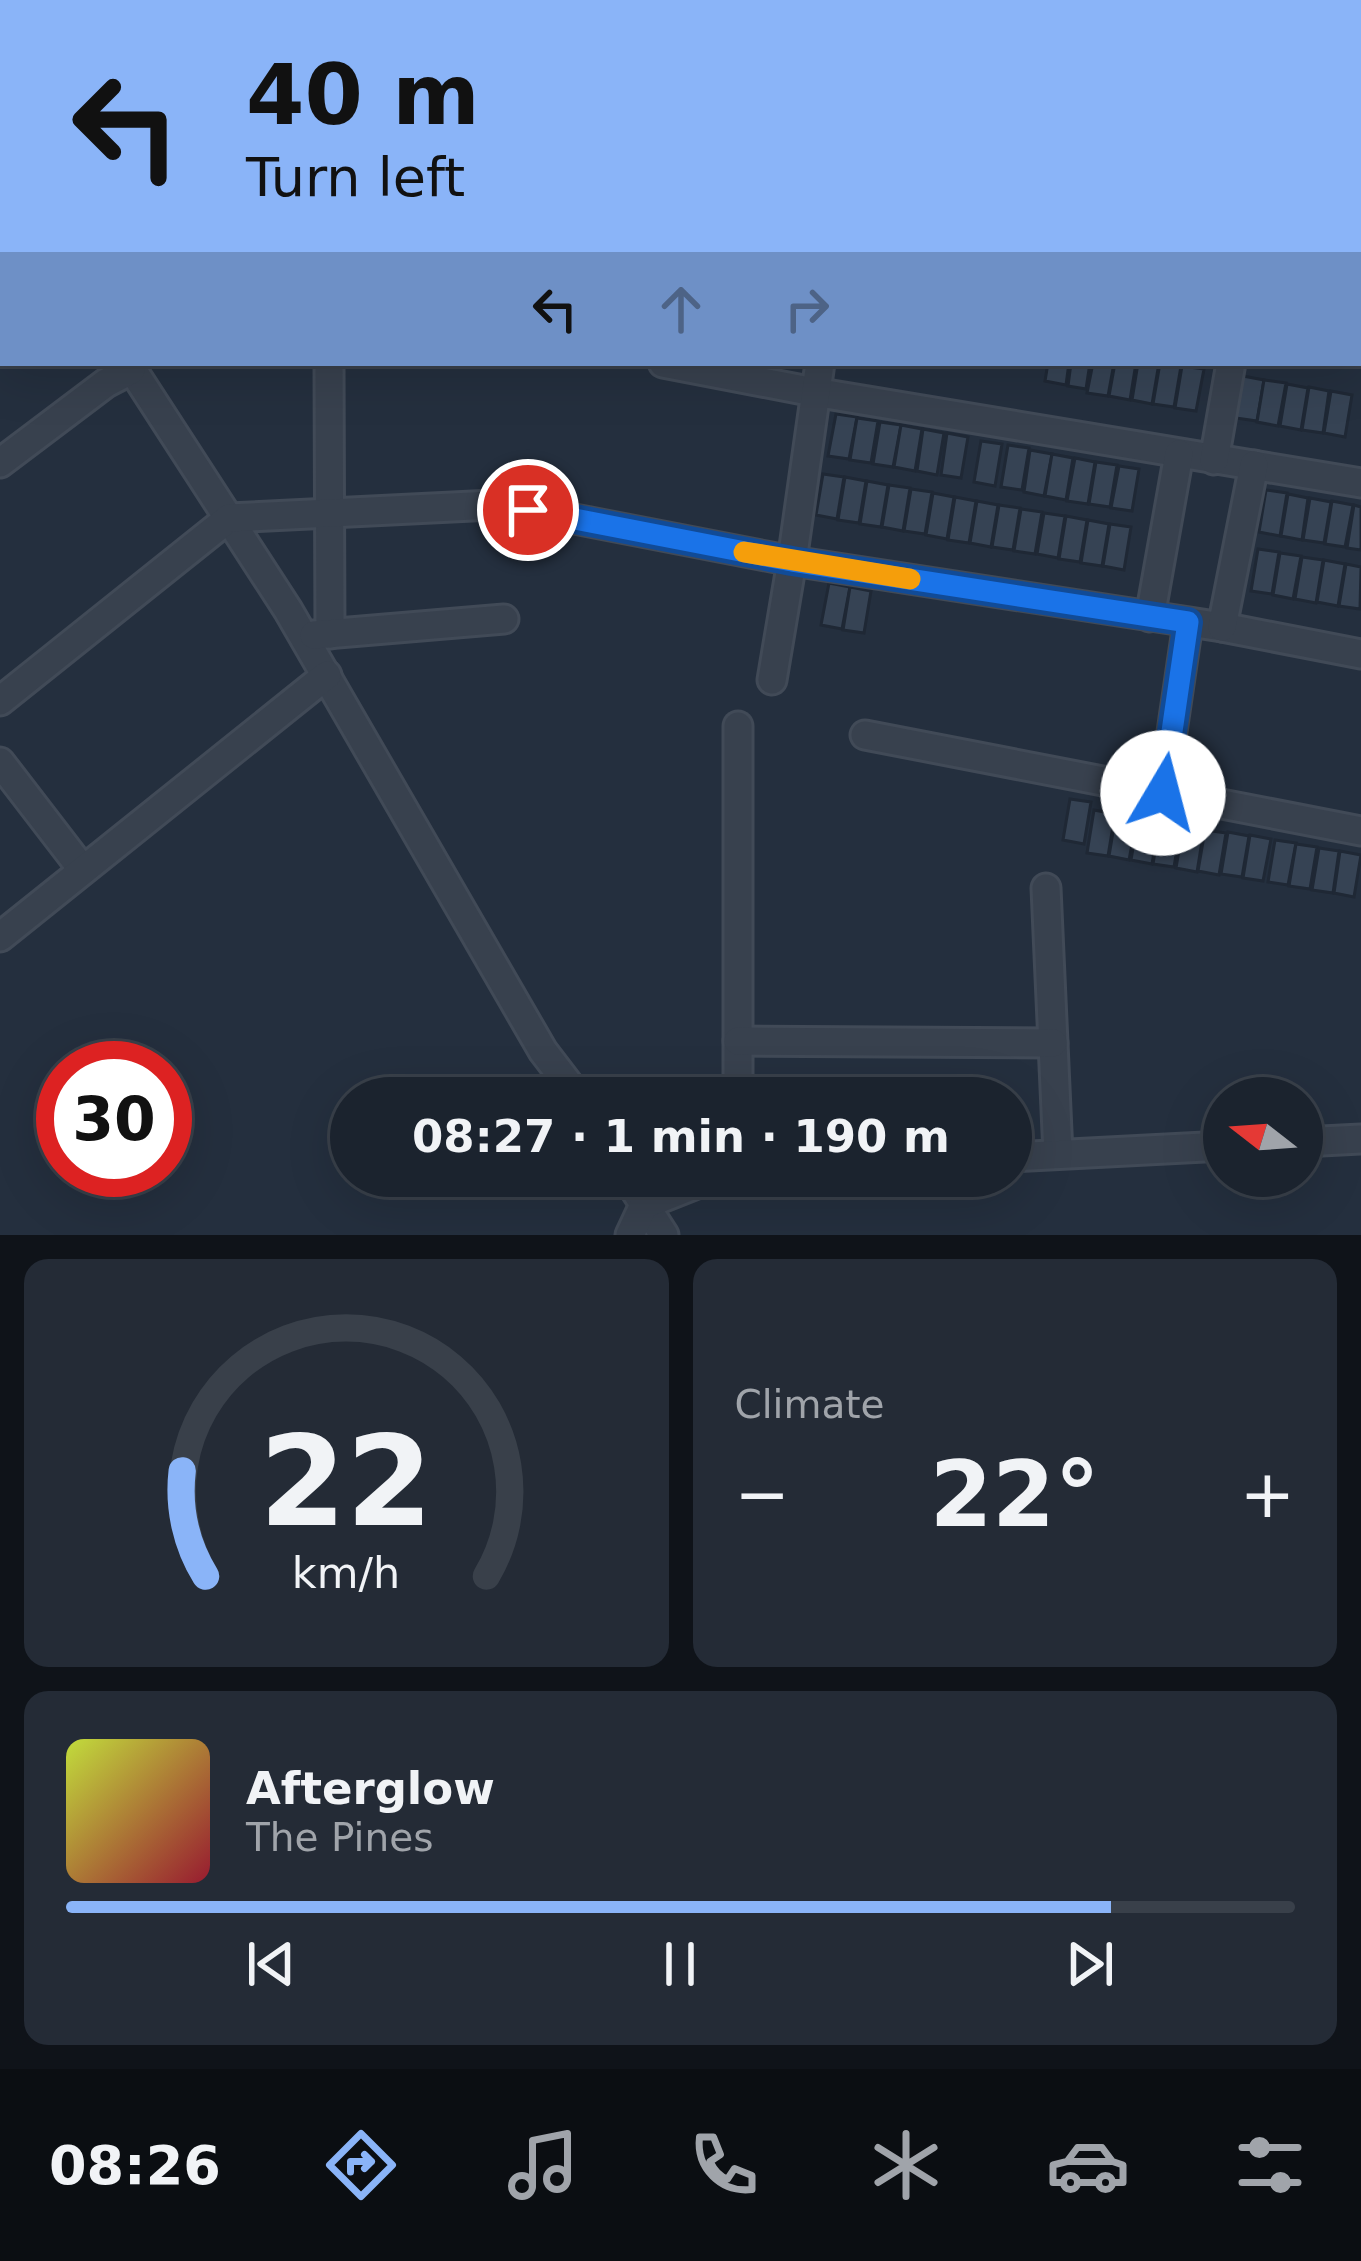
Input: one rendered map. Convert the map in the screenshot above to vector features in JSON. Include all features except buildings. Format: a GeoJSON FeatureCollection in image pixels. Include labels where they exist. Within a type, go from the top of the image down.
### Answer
{"type":"FeatureCollection","features":[{"type":"Feature","properties":{"kind":"street"},"geometry":{"type":"LineString","coordinates":[[329,366],[332,513],[317,635],[327,675],[542,1051],[562,1077]]}},
{"type":"Feature","properties":{"kind":"street"},"geometry":{"type":"LineString","coordinates":[[679,366],[1361,483]]}},
{"type":"Feature","properties":{"kind":"street"},"geometry":{"type":"LineString","coordinates":[[772,680],[819,366]]}},
{"type":"Feature","properties":{"kind":"street"},"geometry":{"type":"LineString","coordinates":[[1214,460],[1230,366]]}},
{"type":"Feature","properties":{"kind":"street"},"geometry":{"type":"LineString","coordinates":[[0,463],[129,367],[229,518],[317,635]]}},
{"type":"Feature","properties":{"kind":"street"},"geometry":{"type":"LineString","coordinates":[[1150,616],[1178,454]]}},
{"type":"Feature","properties":{"kind":"street"},"geometry":{"type":"LineString","coordinates":[[1222,627],[1254,465]]}},
{"type":"Feature","properties":{"kind":"street"},"geometry":{"type":"LineString","coordinates":[[0,700],[229,518],[493,506]]}},
{"type":"Feature","properties":{"kind":"street"},"geometry":{"type":"LineString","coordinates":[[528,510],[792,561],[1222,627],[1361,654]]}},
{"type":"Feature","properties":{"kind":"street"},"geometry":{"type":"LineString","coordinates":[[317,635],[504,619]]}},
{"type":"Feature","properties":{"kind":"street"},"geometry":{"type":"LineString","coordinates":[[1163,793],[1188,622]]}},
{"type":"Feature","properties":{"kind":"street"},"geometry":{"type":"LineString","coordinates":[[0,937],[327,675]]}},
{"type":"Feature","properties":{"kind":"street"},"geometry":{"type":"LineString","coordinates":[[738,726],[738,1077]]}},
{"type":"Feature","properties":{"kind":"street"},"geometry":{"type":"LineString","coordinates":[[865,735],[1361,831]]}},
{"type":"Feature","properties":{"kind":"street"},"geometry":{"type":"LineString","coordinates":[[0,762],[83,870]]}},
{"type":"Feature","properties":{"kind":"street"},"geometry":{"type":"LineString","coordinates":[[1046,888],[1058,1154]]}},
{"type":"Feature","properties":{"kind":"street"},"geometry":{"type":"LineString","coordinates":[[738,1041],[1053,1043]]}},
{"type":"Feature","properties":{"kind":"street"},"geometry":{"type":"LineString","coordinates":[[1323,1141],[1361,1139]]}},
{"type":"Feature","properties":{"kind":"street"},"geometry":{"type":"LineString","coordinates":[[1032,1156],[1203,1147]]}},
{"type":"Feature","properties":{"kind":"street"},"geometry":{"type":"LineString","coordinates":[[639,1197],[664,1235]]}},
{"type":"Feature","properties":{"kind":"street"},"geometry":{"type":"LineString","coordinates":[[630,1235],[644,1205],[664,1197]]}},
{"type":"Feature","properties":{"kind":"slow traffic"},"geometry":{"type":"LineString","coordinates":[[744,552],[910,579]]}},
{"type":"Feature","properties":{"kind":"route"},"geometry":{"type":"LineString","coordinates":[[528,510],[792,561],[1188,622],[1163,793]]}}]}
